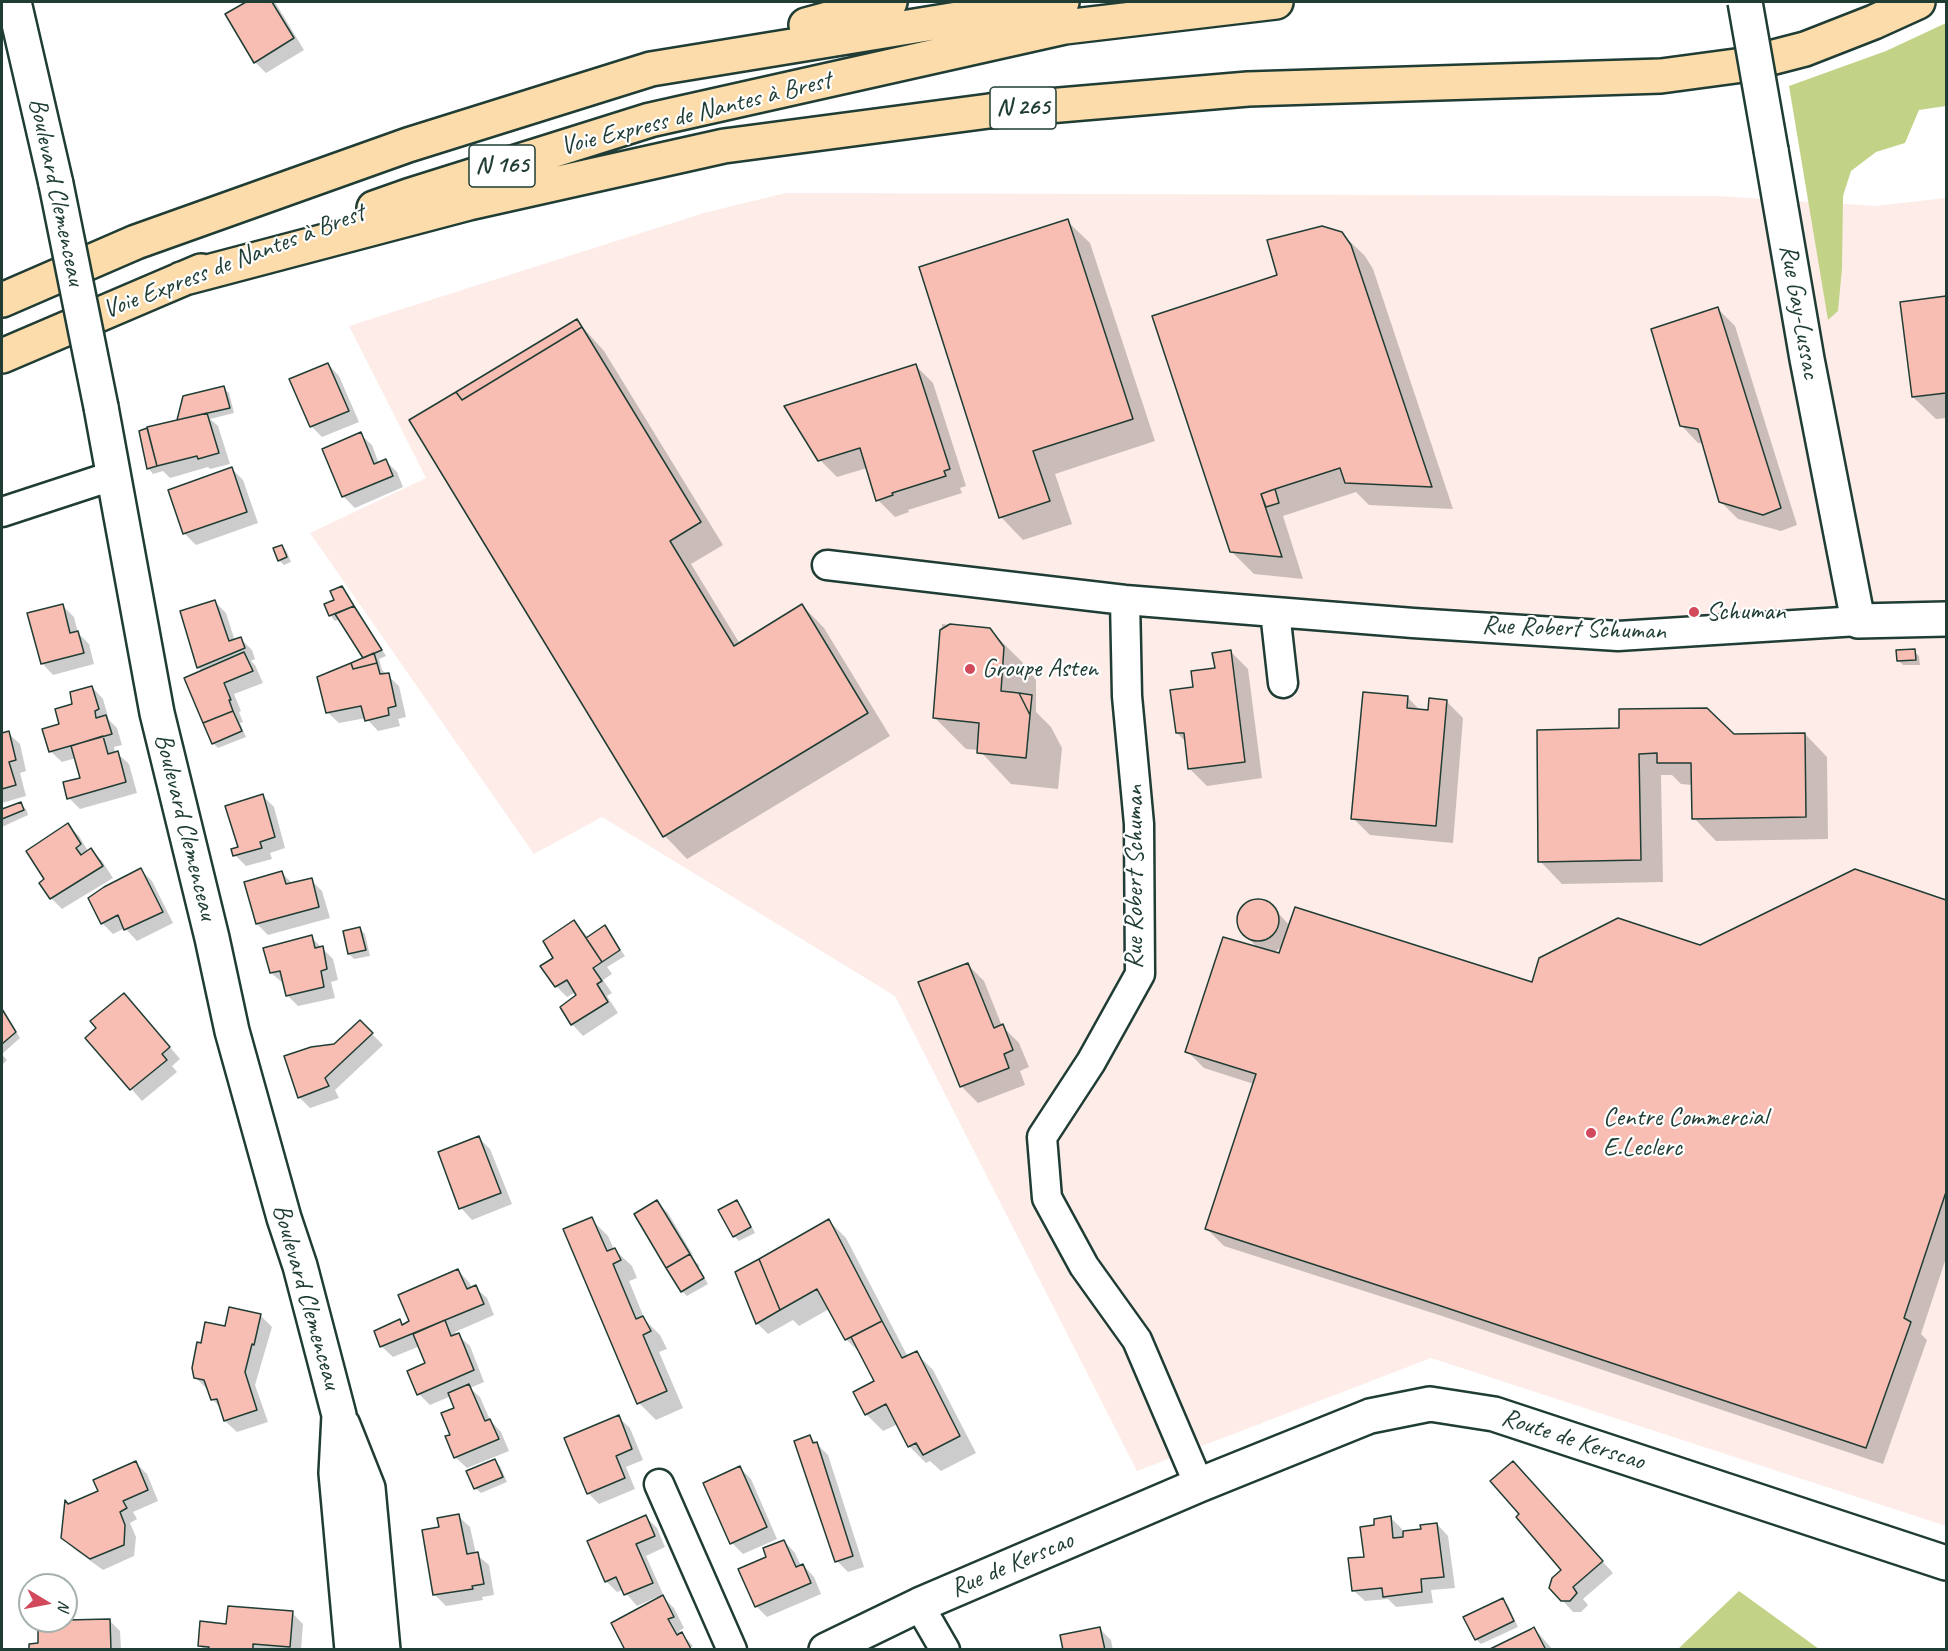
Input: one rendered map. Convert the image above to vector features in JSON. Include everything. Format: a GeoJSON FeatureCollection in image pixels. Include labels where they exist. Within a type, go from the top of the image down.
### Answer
{"type":"FeatureCollection","features":[{"type":"Feature","properties":{"kind":"highway"},"geometry":{"type":"LineString","coordinates":[[651,69],[890,2]]}},
{"type":"Feature","properties":{"kind":"highway","name":"Voie Express de Nantes à Brest"},"geometry":{"type":"LineString","coordinates":[[2,300],[136,242],[408,144],[651,69],[1062,2]]}},
{"type":"Feature","properties":{"kind":"highway","name":"Voie Express de Nantes à Brest"},"geometry":{"type":"LineString","coordinates":[[2,356],[181,279],[408,196],[650,120],[1065,27],[1276,2]]}},
{"type":"Feature","properties":{"kind":"highway","name":"N 265"},"geometry":{"type":"LineString","coordinates":[[181,279],[469,203],[724,146],[989,111],[1248,89],[1660,76],[1743,64],[1805,50],[1918,2]]}},
{"type":"Feature","properties":{"kind":"street","name":"Boulevard Clemenceau"},"geometry":{"type":"LineString","coordinates":[[14,2],[56,184],[101,408],[157,713],[212,938],[232,1031],[284,1218],[300,1266],[339,1415],[336,1473],[352,1650]]}},
{"type":"Feature","properties":{"kind":"street","name":"Rue Gay-Lussac"},"geometry":{"type":"LineString","coordinates":[[1745,2],[1807,359],[1858,621]]}},
{"type":"Feature","properties":{"kind":"street"},"geometry":{"type":"LineString","coordinates":[[2,512],[112,476]]}},
{"type":"Feature","properties":{"kind":"street","name":"Rue Robert Schuman"},"geometry":{"type":"LineString","coordinates":[[826,565],[1125,600],[1618,636],[1858,621],[1947,619]]}},
{"type":"Feature","properties":{"kind":"street","name":"Rue Robert Schuman"},"geometry":{"type":"LineString","coordinates":[[1125,600],[1127,696],[1139,824],[1140,974],[1091,1062],[1042,1137],[1046,1188],[1047,1198],[1084,1266],[1137,1340],[1199,1485]]}},
{"type":"Feature","properties":{"kind":"street"},"geometry":{"type":"LineString","coordinates":[[1275,612],[1283,682]]}},
{"type":"Feature","properties":{"kind":"street","name":"Route de Kerscao"},"geometry":{"type":"LineString","coordinates":[[1199,1485],[1370,1416],[1430,1404],[1494,1414],[1947,1563]]}},
{"type":"Feature","properties":{"kind":"street"},"geometry":{"type":"LineString","coordinates":[[339,1415],[368,1488],[383,1650]]}},
{"type":"Feature","properties":{"kind":"street"},"geometry":{"type":"LineString","coordinates":[[659,1484],[732,1650]]}},
{"type":"Feature","properties":{"kind":"street","name":"Rue de Kerscao"},"geometry":{"type":"LineString","coordinates":[[826,1650],[919,1605],[1199,1485]]}},
{"type":"Feature","properties":{"kind":"street"},"geometry":{"type":"LineString","coordinates":[[919,1605],[945,1650]]}},
{"type":"Feature","properties":{"kind":"shaded area"},"geometry":{"type":"Polygon","coordinates":[[[786,193],[1716,196],[1876,206],[1946,198],[1946,1526],[1431,1358],[1137,1471],[895,996],[602,817],[534,854],[310,533],[426,478],[349,326],[704,213],[786,193]]]}},
{"type":"Feature","properties":{"kind":"green space"},"geometry":{"type":"Polygon","coordinates":[[[1946,23],[1946,106],[1919,110],[1905,143],[1876,152],[1851,171],[1843,196],[1842,268],[1838,311],[1828,320],[1789,86],[1886,51],[1946,23]]]}},
{"type":"Feature","properties":{"kind":"green space"},"geometry":{"type":"Polygon","coordinates":[[[1739,1591],[1819,1649],[1678,1649],[1739,1591]]]}},
{"type":"Feature","properties":{"kind":"building"},"geometry":{"type":"Polygon","coordinates":[[[246,2],[272,2],[294,38],[254,63],[225,14],[246,2]]]}},
{"type":"Feature","properties":{"kind":"building"},"geometry":{"type":"Polygon","coordinates":[[[1068,219],[1133,419],[1033,451],[1050,501],[999,518],[919,267],[1068,219]]]}},
{"type":"Feature","properties":{"kind":"building"},"geometry":{"type":"Polygon","coordinates":[[[1322,226],[1342,232],[1351,245],[1432,487],[1345,483],[1340,468],[1261,494],[1282,557],[1230,552],[1152,316],[1277,275],[1267,240],[1322,226]]]}},
{"type":"Feature","properties":{"kind":"building"},"geometry":{"type":"Polygon","coordinates":[[[1946,296],[1946,393],[1912,397],[1900,302],[1946,296]]]}},
{"type":"Feature","properties":{"kind":"building"},"geometry":{"type":"Polygon","coordinates":[[[1718,307],[1781,508],[1763,515],[1719,502],[1698,429],[1680,426],[1651,329],[1718,307]]]}},
{"type":"Feature","properties":{"kind":"building"},"geometry":{"type":"Polygon","coordinates":[[[577,319],[582,327],[462,400],[456,392],[577,319]]]}},
{"type":"Feature","properties":{"kind":"building"},"geometry":{"type":"Polygon","coordinates":[[[582,327],[701,522],[670,541],[734,646],[802,604],[868,713],[663,837],[409,420],[456,392],[462,400],[582,327]]]}},
{"type":"Feature","properties":{"kind":"building"},"geometry":{"type":"Polygon","coordinates":[[[328,363],[349,411],[310,427],[289,379],[328,363]]]}},
{"type":"Feature","properties":{"kind":"building"},"geometry":{"type":"Polygon","coordinates":[[[916,364],[950,469],[944,471],[946,476],[892,493],[893,495],[876,501],[860,448],[818,461],[784,406],[916,364]]]}},
{"type":"Feature","properties":{"kind":"building"},"geometry":{"type":"Polygon","coordinates":[[[224,386],[230,408],[177,420],[183,396],[224,386]]]}},
{"type":"Feature","properties":{"kind":"building"},"geometry":{"type":"Polygon","coordinates":[[[207,413],[219,453],[157,466],[147,427],[207,413]]]}},
{"type":"Feature","properties":{"kind":"building"},"geometry":{"type":"Polygon","coordinates":[[[147,428],[157,466],[147,469],[139,431],[147,428]]]}},
{"type":"Feature","properties":{"kind":"building"},"geometry":{"type":"Polygon","coordinates":[[[361,432],[374,464],[386,459],[393,476],[342,497],[322,449],[361,432]]]}},
{"type":"Feature","properties":{"kind":"building"},"geometry":{"type":"Polygon","coordinates":[[[232,467],[247,512],[183,534],[168,490],[232,467]]]}},
{"type":"Feature","properties":{"kind":"building"},"geometry":{"type":"Polygon","coordinates":[[[1275,489],[1279,503],[1266,507],[1261,494],[1275,489]]]}},
{"type":"Feature","properties":{"kind":"building"},"geometry":{"type":"Polygon","coordinates":[[[282,545],[287,557],[278,561],[273,548],[282,545]]]}},
{"type":"Feature","properties":{"kind":"building"},"geometry":{"type":"Polygon","coordinates":[[[342,586],[354,606],[329,616],[324,604],[334,600],[330,591],[342,586]]]}},
{"type":"Feature","properties":{"kind":"building"},"geometry":{"type":"Polygon","coordinates":[[[215,600],[229,641],[241,637],[245,648],[197,668],[180,611],[215,600]]]}},
{"type":"Feature","properties":{"kind":"building"},"geometry":{"type":"Polygon","coordinates":[[[63,604],[70,633],[78,631],[84,653],[41,664],[27,613],[63,604]]]}},
{"type":"Feature","properties":{"kind":"building"},"geometry":{"type":"Polygon","coordinates":[[[354,606],[382,650],[363,658],[335,614],[354,606]]]}},
{"type":"Feature","properties":{"kind":"building","name":"Groupe Asten"},"geometry":{"type":"Polygon","coordinates":[[[950,624],[990,628],[1004,647],[1001,691],[1019,693],[1030,715],[1026,758],[977,753],[979,723],[933,718],[940,630],[950,624]]]}},
{"type":"Feature","properties":{"kind":"building"},"geometry":{"type":"Polygon","coordinates":[[[1915,649],[1916,660],[1897,661],[1896,650],[1915,649]]]}},
{"type":"Feature","properties":{"kind":"building"},"geometry":{"type":"Polygon","coordinates":[[[1231,650],[1245,762],[1188,769],[1184,733],[1176,733],[1170,690],[1193,687],[1191,671],[1215,668],[1212,653],[1231,650]]]}},
{"type":"Feature","properties":{"kind":"building"},"geometry":{"type":"Polygon","coordinates":[[[244,652],[253,671],[224,683],[233,711],[203,723],[184,678],[244,652]]]}},
{"type":"Feature","properties":{"kind":"building"},"geometry":{"type":"Polygon","coordinates":[[[374,653],[377,663],[353,669],[351,663],[374,653]]]}},
{"type":"Feature","properties":{"kind":"building"},"geometry":{"type":"Polygon","coordinates":[[[351,663],[353,669],[377,663],[380,674],[389,673],[396,706],[388,708],[389,715],[365,721],[361,706],[326,713],[317,677],[351,663]]]}},
{"type":"Feature","properties":{"kind":"building"},"geometry":{"type":"Polygon","coordinates":[[[92,686],[99,709],[95,711],[96,718],[106,715],[112,734],[49,752],[42,729],[59,724],[55,709],[72,704],[70,692],[92,686]]]}},
{"type":"Feature","properties":{"kind":"building"},"geometry":{"type":"Polygon","coordinates":[[[1363,692],[1408,696],[1407,708],[1428,710],[1429,698],[1447,700],[1436,826],[1351,819],[1363,692]]]}},
{"type":"Feature","properties":{"kind":"building"},"geometry":{"type":"Polygon","coordinates":[[[1019,693],[1032,695],[1030,715],[1019,693]]]}},
{"type":"Feature","properties":{"kind":"building"},"geometry":{"type":"Polygon","coordinates":[[[1707,708],[1734,734],[1805,733],[1806,817],[1692,819],[1691,763],[1657,763],[1657,753],[1639,754],[1641,860],[1538,862],[1537,730],[1619,728],[1619,709],[1707,708]]]}},
{"type":"Feature","properties":{"kind":"building"},"geometry":{"type":"Polygon","coordinates":[[[233,711],[242,731],[212,744],[203,723],[233,711]]]}},
{"type":"Feature","properties":{"kind":"building"},"geometry":{"type":"Polygon","coordinates":[[[9,731],[16,760],[9,762],[16,785],[2,789],[2,733],[9,731]]]}},
{"type":"Feature","properties":{"kind":"building"},"geometry":{"type":"Polygon","coordinates":[[[103,736],[108,754],[118,751],[126,782],[67,799],[63,782],[80,778],[71,746],[103,736]]]}},
{"type":"Feature","properties":{"kind":"building"},"geometry":{"type":"Polygon","coordinates":[[[263,794],[275,837],[260,842],[262,848],[233,856],[231,849],[238,847],[225,806],[263,794]]]}},
{"type":"Feature","properties":{"kind":"building"},"geometry":{"type":"Polygon","coordinates":[[[21,802],[24,810],[2,819],[2,809],[21,802]]]}},
{"type":"Feature","properties":{"kind":"building"},"geometry":{"type":"Polygon","coordinates":[[[68,823],[81,844],[76,848],[81,855],[91,848],[103,866],[50,899],[39,883],[44,879],[26,851],[68,823]]]}},
{"type":"Feature","properties":{"kind":"building"},"geometry":{"type":"Polygon","coordinates":[[[141,868],[163,912],[124,930],[118,915],[101,924],[88,898],[141,868]]]}},
{"type":"Feature","properties":{"kind":"building","name":"Centre Commercial E.Leclerc"},"geometry":{"type":"Polygon","coordinates":[[[1855,869],[1946,900],[1946,1192],[1904,1318],[1911,1322],[1866,1448],[1205,1229],[1256,1074],[1185,1052],[1223,937],[1279,953],[1295,907],[1532,982],[1539,958],[1618,918],[1700,945],[1855,869]]]}},
{"type":"Feature","properties":{"kind":"building"},"geometry":{"type":"Polygon","coordinates":[[[282,871],[286,884],[312,878],[319,907],[256,924],[244,882],[282,871]]]}},
{"type":"Feature","properties":{"kind":"building"},"geometry":{"type":"Polygon","coordinates":[[[1258,899],[1266,900],[1273,905],[1278,912],[1278,928],[1273,935],[1266,940],[1258,941],[1250,940],[1243,935],[1238,928],[1237,920],[1238,912],[1243,905],[1250,900],[1258,899]]]}},
{"type":"Feature","properties":{"kind":"building"},"geometry":{"type":"Polygon","coordinates":[[[574,920],[602,962],[593,968],[602,981],[597,984],[608,1002],[571,1025],[560,1007],[576,995],[567,980],[555,987],[540,966],[553,958],[543,941],[574,920]]]}},
{"type":"Feature","properties":{"kind":"building"},"geometry":{"type":"Polygon","coordinates":[[[605,925],[620,950],[602,962],[586,938],[605,925]]]}},
{"type":"Feature","properties":{"kind":"building"},"geometry":{"type":"Polygon","coordinates":[[[360,927],[366,950],[348,954],[343,931],[360,927]]]}},
{"type":"Feature","properties":{"kind":"building"},"geometry":{"type":"Polygon","coordinates":[[[312,935],[315,948],[323,946],[327,969],[321,971],[324,987],[286,996],[280,971],[270,973],[263,948],[312,935]]]}},
{"type":"Feature","properties":{"kind":"building"},"geometry":{"type":"Polygon","coordinates":[[[968,963],[994,1028],[1003,1024],[1013,1050],[1004,1054],[1009,1068],[960,1087],[918,982],[968,963]]]}},
{"type":"Feature","properties":{"kind":"building"},"geometry":{"type":"Polygon","coordinates":[[[124,993],[170,1047],[162,1054],[167,1060],[130,1090],[85,1038],[96,1028],[90,1021],[124,993]]]}},
{"type":"Feature","properties":{"kind":"building"},"geometry":{"type":"Polygon","coordinates":[[[2,1009],[16,1032],[2,1044],[2,1009]]]}},
{"type":"Feature","properties":{"kind":"building"},"geometry":{"type":"Polygon","coordinates":[[[360,1020],[373,1033],[325,1078],[329,1086],[298,1098],[284,1056],[311,1047],[334,1044],[360,1020]]]}},
{"type":"Feature","properties":{"kind":"building"},"geometry":{"type":"Polygon","coordinates":[[[479,1136],[501,1193],[459,1209],[438,1152],[479,1136]]]}},
{"type":"Feature","properties":{"kind":"building"},"geometry":{"type":"Polygon","coordinates":[[[657,1200],[690,1254],[666,1268],[634,1214],[657,1200]]]}},
{"type":"Feature","properties":{"kind":"building"},"geometry":{"type":"Polygon","coordinates":[[[737,1200],[751,1227],[733,1237],[718,1210],[737,1200]]]}},
{"type":"Feature","properties":{"kind":"building"},"geometry":{"type":"Polygon","coordinates":[[[592,1217],[607,1251],[615,1248],[621,1260],[613,1264],[636,1319],[643,1316],[651,1331],[643,1335],[667,1391],[637,1404],[563,1229],[592,1217]]]}},
{"type":"Feature","properties":{"kind":"building"},"geometry":{"type":"Polygon","coordinates":[[[829,1219],[882,1321],[845,1340],[817,1289],[780,1310],[759,1259],[829,1219]]]}},
{"type":"Feature","properties":{"kind":"building"},"geometry":{"type":"Polygon","coordinates":[[[690,1254],[704,1278],[681,1292],[666,1268],[690,1254]]]}},
{"type":"Feature","properties":{"kind":"building"},"geometry":{"type":"Polygon","coordinates":[[[759,1259],[780,1310],[756,1324],[735,1272],[759,1259]]]}},
{"type":"Feature","properties":{"kind":"building"},"geometry":{"type":"Polygon","coordinates":[[[458,1269],[467,1289],[476,1285],[484,1304],[380,1347],[374,1331],[400,1319],[402,1325],[409,1321],[398,1295],[458,1269]]]}},
{"type":"Feature","properties":{"kind":"building"},"geometry":{"type":"Polygon","coordinates":[[[229,1307],[261,1314],[245,1372],[257,1410],[224,1421],[217,1399],[211,1400],[204,1380],[194,1378],[192,1368],[197,1342],[201,1343],[205,1322],[225,1326],[229,1307]]]}},
{"type":"Feature","properties":{"kind":"building"},"geometry":{"type":"Polygon","coordinates":[[[445,1320],[451,1336],[459,1333],[474,1370],[417,1395],[407,1371],[425,1363],[413,1334],[445,1320]]]}},
{"type":"Feature","properties":{"kind":"building"},"geometry":{"type":"Polygon","coordinates":[[[882,1321],[902,1358],[917,1351],[960,1436],[923,1455],[916,1443],[908,1447],[886,1404],[865,1415],[853,1392],[874,1381],[851,1337],[882,1321]]]}},
{"type":"Feature","properties":{"kind":"building"},"geometry":{"type":"Polygon","coordinates":[[[469,1384],[485,1421],[490,1419],[499,1439],[454,1458],[445,1436],[450,1435],[441,1413],[454,1408],[448,1393],[469,1384]]]}},
{"type":"Feature","properties":{"kind":"building"},"geometry":{"type":"Polygon","coordinates":[[[619,1415],[632,1449],[616,1456],[625,1478],[587,1494],[564,1438],[619,1415]]]}},
{"type":"Feature","properties":{"kind":"building"},"geometry":{"type":"Polygon","coordinates":[[[810,1435],[813,1443],[817,1442],[853,1556],[835,1562],[794,1441],[810,1435]]]}},
{"type":"Feature","properties":{"kind":"building"},"geometry":{"type":"Polygon","coordinates":[[[495,1459],[503,1477],[474,1489],[466,1471],[495,1459]]]}},
{"type":"Feature","properties":{"kind":"building"},"geometry":{"type":"Polygon","coordinates":[[[136,1461],[148,1490],[123,1501],[127,1508],[120,1512],[125,1525],[124,1545],[90,1559],[61,1538],[65,1500],[68,1504],[98,1491],[93,1480],[136,1461]]]}},
{"type":"Feature","properties":{"kind":"building"},"geometry":{"type":"Polygon","coordinates":[[[1513,1461],[1603,1561],[1573,1587],[1577,1593],[1570,1601],[1561,1601],[1549,1588],[1552,1578],[1561,1570],[1516,1517],[1519,1514],[1490,1481],[1513,1461]]]}},
{"type":"Feature","properties":{"kind":"building"},"geometry":{"type":"Polygon","coordinates":[[[740,1466],[767,1527],[730,1544],[703,1483],[740,1466]]]}},
{"type":"Feature","properties":{"kind":"building"},"geometry":{"type":"Polygon","coordinates":[[[459,1514],[467,1554],[478,1552],[484,1584],[472,1586],[473,1589],[433,1595],[422,1530],[439,1527],[437,1518],[459,1514]]]}},
{"type":"Feature","properties":{"kind":"building"},"geometry":{"type":"Polygon","coordinates":[[[646,1515],[655,1536],[636,1544],[653,1583],[624,1595],[616,1577],[605,1582],[587,1541],[646,1515]]]}},
{"type":"Feature","properties":{"kind":"building"},"geometry":{"type":"Polygon","coordinates":[[[1391,1516],[1393,1538],[1403,1537],[1403,1531],[1421,1529],[1420,1525],[1437,1523],[1444,1577],[1421,1579],[1422,1592],[1383,1597],[1382,1588],[1352,1591],[1348,1558],[1364,1557],[1360,1527],[1374,1525],[1374,1519],[1391,1516]]]}},
{"type":"Feature","properties":{"kind":"building"},"geometry":{"type":"Polygon","coordinates":[[[784,1540],[796,1567],[803,1564],[811,1583],[755,1607],[738,1569],[766,1557],[763,1548],[784,1540]]]}},
{"type":"Feature","properties":{"kind":"building"},"geometry":{"type":"Polygon","coordinates":[[[663,1595],[674,1617],[668,1619],[677,1635],[682,1632],[691,1649],[625,1650],[611,1623],[663,1595]]]}},
{"type":"Feature","properties":{"kind":"building"},"geometry":{"type":"Polygon","coordinates":[[[1503,1598],[1514,1621],[1475,1640],[1463,1617],[1503,1598]]]}},
{"type":"Feature","properties":{"kind":"building"},"geometry":{"type":"Polygon","coordinates":[[[228,1606],[293,1611],[290,1647],[253,1644],[253,1650],[208,1650],[209,1647],[198,1646],[200,1621],[226,1624],[228,1606]]]}},
{"type":"Feature","properties":{"kind":"building"},"geometry":{"type":"Polygon","coordinates":[[[110,1619],[111,1650],[29,1650],[29,1644],[38,1643],[38,1633],[78,1633],[78,1620],[110,1619]]]}},
{"type":"Feature","properties":{"kind":"building"},"geometry":{"type":"Polygon","coordinates":[[[1100,1627],[1105,1650],[1063,1650],[1060,1635],[1100,1627]]]}},
{"type":"Feature","properties":{"kind":"building"},"geometry":{"type":"Polygon","coordinates":[[[1534,1627],[1546,1650],[1488,1650],[1531,1629],[1534,1627]]]}},
{"type":"Feature","properties":{"kind":"place","name":"Schuman"},"geometry":{"type":"Point","coordinates":[1694,612]}},
{"type":"Feature","properties":{"kind":"place","name":"Groupe Asten"},"geometry":{"type":"Point","coordinates":[970,669]}},
{"type":"Feature","properties":{"kind":"place","name":"Centre Commercial E.Leclerc"},"geometry":{"type":"Point","coordinates":[1591,1133]}}]}
